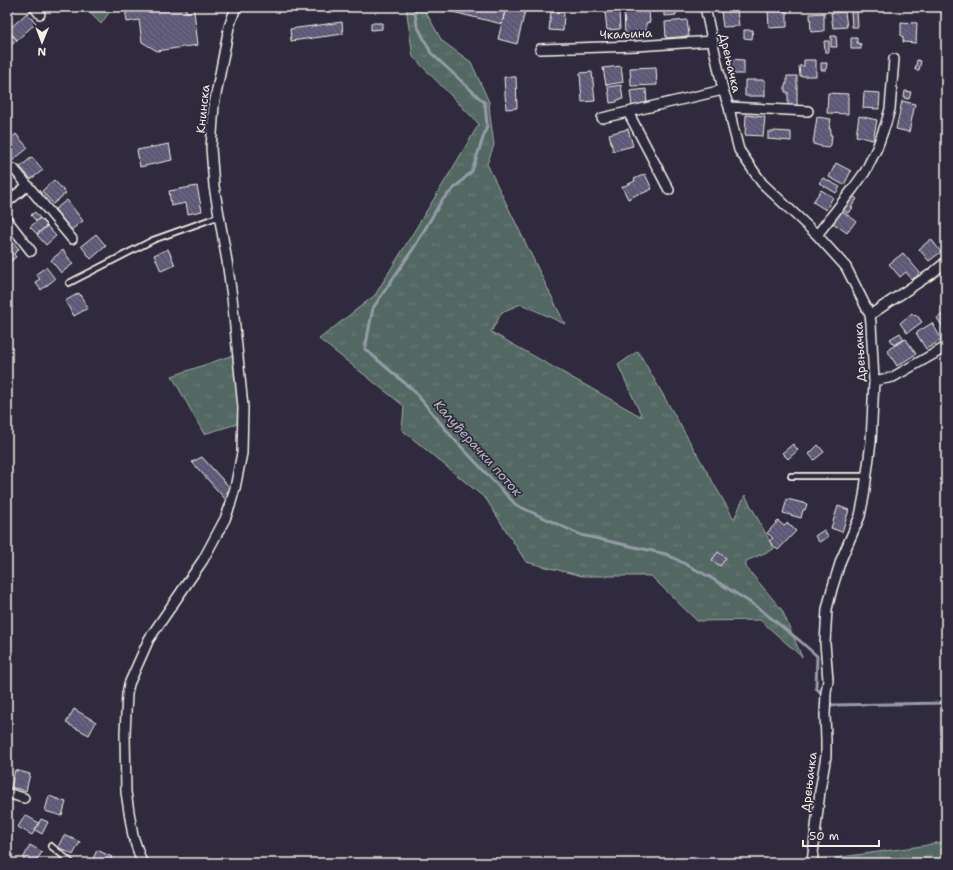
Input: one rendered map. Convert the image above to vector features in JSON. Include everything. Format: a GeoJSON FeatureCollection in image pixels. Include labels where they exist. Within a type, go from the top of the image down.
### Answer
{"type":"FeatureCollection","features":[{"type":"Feature","properties":{"kind":"street","name":"Книнска"},"geometry":{"type":"LineString","coordinates":[[142,863],[133,836],[126,792],[127,694],[129,684],[149,639],[203,560],[225,519],[235,488],[242,453],[243,408],[232,297],[228,261],[214,186],[211,148],[214,105],[229,27],[236,7]]}},
{"type":"Feature","properties":{"kind":"street","name":"Дрењачка"},"geometry":{"type":"LineString","coordinates":[[705,7],[723,90],[729,107],[739,150],[762,183],[831,249],[846,267],[870,315],[874,381],[871,442],[860,516],[841,560],[832,589],[825,624],[828,680],[825,704],[826,756],[820,791],[812,863]]}},
{"type":"Feature","properties":{"kind":"street","name":"Чкаљина"},"geometry":{"type":"LineString","coordinates":[[540,49],[712,42]]}},
{"type":"Feature","properties":{"kind":"street"},"geometry":{"type":"LineString","coordinates":[[817,236],[865,172],[877,148],[890,109],[894,59]]}},
{"type":"Feature","properties":{"kind":"street"},"geometry":{"type":"LineString","coordinates":[[602,118],[723,90]]}},
{"type":"Feature","properties":{"kind":"street"},"geometry":{"type":"LineString","coordinates":[[729,107],[808,111]]}},
{"type":"Feature","properties":{"kind":"street"},"geometry":{"type":"LineString","coordinates":[[628,112],[669,190]]}},
{"type":"Feature","properties":{"kind":"street"},"geometry":{"type":"LineString","coordinates":[[14,170],[72,239]]}},
{"type":"Feature","properties":{"kind":"street"},"geometry":{"type":"LineString","coordinates":[[7,202],[27,186]]}},
{"type":"Feature","properties":{"kind":"street"},"geometry":{"type":"LineString","coordinates":[[7,220],[31,251]]}},
{"type":"Feature","properties":{"kind":"street"},"geometry":{"type":"LineString","coordinates":[[870,315],[931,274],[946,262]]}},
{"type":"Feature","properties":{"kind":"street"},"geometry":{"type":"LineString","coordinates":[[874,381],[893,377],[946,347]]}},
{"type":"Feature","properties":{"kind":"street"},"geometry":{"type":"LineString","coordinates":[[7,793],[24,798]]}},
{"type":"Feature","properties":{"kind":"lane"},"geometry":{"type":"LineString","coordinates":[[68,282],[152,240],[220,216]]}},
{"type":"Feature","properties":{"kind":"lane"},"geometry":{"type":"LineString","coordinates":[[791,476],[867,476]]}},
{"type":"Feature","properties":{"kind":"lane"},"geometry":{"type":"LineString","coordinates":[[51,846],[72,863]]}},
{"type":"Feature","properties":{"kind":"green space"},"geometry":{"type":"Polygon","coordinates":[[[84,7],[113,7],[101,24],[84,7]]]}},
{"type":"Feature","properties":{"kind":"green space"},"geometry":{"type":"Polygon","coordinates":[[[406,7],[423,7],[442,41],[471,62],[489,102],[494,145],[487,164],[565,324],[521,304],[502,312],[491,332],[642,417],[618,365],[638,351],[734,519],[745,495],[774,549],[746,561],[746,567],[782,610],[802,657],[760,620],[697,621],[651,576],[582,576],[526,562],[486,499],[402,430],[404,406],[319,339],[375,295],[479,124],[413,57],[406,7]]]}},
{"type":"Feature","properties":{"kind":"green space"},"geometry":{"type":"Polygon","coordinates":[[[233,355],[238,406],[237,424],[204,434],[172,376],[233,355]]]}},
{"type":"Feature","properties":{"kind":"green space"},"geometry":{"type":"Polygon","coordinates":[[[946,841],[946,863],[812,863],[812,861],[922,846],[946,841]]]}},
{"type":"Feature","properties":{"kind":"building"},"geometry":{"type":"Polygon","coordinates":[[[7,7],[17,7],[7,17],[7,7]]]}},
{"type":"Feature","properties":{"kind":"building"},"geometry":{"type":"Polygon","coordinates":[[[125,7],[186,7],[186,12],[194,11],[198,45],[157,51],[142,42],[139,20],[127,22],[125,7]]]}},
{"type":"Feature","properties":{"kind":"building"},"geometry":{"type":"Polygon","coordinates":[[[506,7],[502,24],[436,8],[506,7]]]}},
{"type":"Feature","properties":{"kind":"building"},"geometry":{"type":"Polygon","coordinates":[[[506,7],[526,7],[517,44],[498,39],[506,7]]]}},
{"type":"Feature","properties":{"kind":"building"},"geometry":{"type":"Polygon","coordinates":[[[624,7],[645,8],[645,11],[649,11],[650,22],[646,23],[646,37],[625,38],[624,7]]]}},
{"type":"Feature","properties":{"kind":"building"},"geometry":{"type":"Polygon","coordinates":[[[664,7],[676,7],[676,15],[664,16],[664,7]]]}},
{"type":"Feature","properties":{"kind":"building"},"geometry":{"type":"Polygon","coordinates":[[[737,10],[739,26],[723,27],[721,12],[737,10]]]}},
{"type":"Feature","properties":{"kind":"building"},"geometry":{"type":"Polygon","coordinates":[[[605,11],[619,11],[620,29],[607,30],[605,11]]]}},
{"type":"Feature","properties":{"kind":"building"},"geometry":{"type":"Polygon","coordinates":[[[768,11],[787,11],[787,27],[769,28],[768,11]]]}},
{"type":"Feature","properties":{"kind":"building"},"geometry":{"type":"Polygon","coordinates":[[[851,11],[857,11],[858,27],[852,27],[851,11]]]}},
{"type":"Feature","properties":{"kind":"building"},"geometry":{"type":"Polygon","coordinates":[[[551,12],[564,12],[563,31],[549,30],[551,12]]]}},
{"type":"Feature","properties":{"kind":"building"},"geometry":{"type":"Polygon","coordinates":[[[845,12],[847,27],[833,28],[831,13],[845,12]]]}},
{"type":"Feature","properties":{"kind":"building"},"geometry":{"type":"Polygon","coordinates":[[[27,13],[36,23],[17,40],[8,30],[27,13]]]}},
{"type":"Feature","properties":{"kind":"building"},"geometry":{"type":"Polygon","coordinates":[[[824,13],[824,31],[811,32],[810,14],[824,13]]]}},
{"type":"Feature","properties":{"kind":"building"},"geometry":{"type":"Polygon","coordinates":[[[687,20],[689,36],[666,38],[665,22],[687,20]]]}},
{"type":"Feature","properties":{"kind":"building"},"geometry":{"type":"Polygon","coordinates":[[[342,22],[343,34],[291,41],[290,29],[342,22]]]}},
{"type":"Feature","properties":{"kind":"building"},"geometry":{"type":"Polygon","coordinates":[[[901,22],[917,23],[916,43],[903,42],[903,37],[901,36],[901,22]]]}},
{"type":"Feature","properties":{"kind":"building"},"geometry":{"type":"Polygon","coordinates":[[[371,23],[382,23],[382,29],[371,30],[371,23]]]}},
{"type":"Feature","properties":{"kind":"building"},"geometry":{"type":"Polygon","coordinates":[[[8,30],[17,40],[7,49],[7,31],[8,30]]]}},
{"type":"Feature","properties":{"kind":"building"},"geometry":{"type":"Polygon","coordinates":[[[744,30],[753,30],[752,39],[744,38],[744,30]]]}},
{"type":"Feature","properties":{"kind":"building"},"geometry":{"type":"Polygon","coordinates":[[[831,36],[836,36],[837,47],[831,47],[831,36]]]}},
{"type":"Feature","properties":{"kind":"building"},"geometry":{"type":"Polygon","coordinates":[[[851,38],[857,38],[857,43],[861,44],[861,49],[851,49],[851,38]]]}},
{"type":"Feature","properties":{"kind":"building"},"geometry":{"type":"Polygon","coordinates":[[[824,41],[829,41],[829,52],[825,52],[824,41]]]}},
{"type":"Feature","properties":{"kind":"building"},"geometry":{"type":"Polygon","coordinates":[[[729,59],[744,60],[744,74],[729,74],[729,59]]]}},
{"type":"Feature","properties":{"kind":"building"},"geometry":{"type":"Polygon","coordinates":[[[804,60],[816,60],[816,76],[800,76],[799,66],[804,66],[804,60]]]}},
{"type":"Feature","properties":{"kind":"building"},"geometry":{"type":"Polygon","coordinates":[[[917,60],[921,61],[919,70],[915,70],[917,60]]]}},
{"type":"Feature","properties":{"kind":"building"},"geometry":{"type":"Polygon","coordinates":[[[821,63],[827,63],[826,70],[821,70],[821,63]]]}},
{"type":"Feature","properties":{"kind":"building"},"geometry":{"type":"Polygon","coordinates":[[[621,66],[623,82],[606,85],[603,68],[621,66]]]}},
{"type":"Feature","properties":{"kind":"building"},"geometry":{"type":"Polygon","coordinates":[[[656,67],[657,85],[631,86],[630,68],[656,67]]]}},
{"type":"Feature","properties":{"kind":"building"},"geometry":{"type":"Polygon","coordinates":[[[592,72],[595,101],[582,102],[580,73],[592,72]]]}},
{"type":"Feature","properties":{"kind":"building"},"geometry":{"type":"Polygon","coordinates":[[[787,76],[797,76],[797,108],[788,108],[788,92],[785,92],[787,76]]]}},
{"type":"Feature","properties":{"kind":"building"},"geometry":{"type":"Polygon","coordinates":[[[504,77],[516,77],[517,108],[506,109],[504,77]]]}},
{"type":"Feature","properties":{"kind":"building"},"geometry":{"type":"Polygon","coordinates":[[[745,80],[765,80],[765,96],[745,96],[745,80]]]}},
{"type":"Feature","properties":{"kind":"building"},"geometry":{"type":"Polygon","coordinates":[[[621,85],[623,99],[610,103],[608,87],[621,85]]]}},
{"type":"Feature","properties":{"kind":"building"},"geometry":{"type":"Polygon","coordinates":[[[646,89],[647,105],[632,106],[630,91],[646,89]]]}},
{"type":"Feature","properties":{"kind":"building"},"geometry":{"type":"Polygon","coordinates":[[[905,91],[911,92],[909,99],[904,98],[905,91]]]}},
{"type":"Feature","properties":{"kind":"building"},"geometry":{"type":"Polygon","coordinates":[[[864,92],[880,93],[879,109],[863,108],[864,92]]]}},
{"type":"Feature","properties":{"kind":"building"},"geometry":{"type":"Polygon","coordinates":[[[828,93],[848,94],[848,114],[827,113],[828,93]]]}},
{"type":"Feature","properties":{"kind":"building"},"geometry":{"type":"Polygon","coordinates":[[[902,101],[915,104],[909,132],[896,129],[902,101]]]}},
{"type":"Feature","properties":{"kind":"building"},"geometry":{"type":"Polygon","coordinates":[[[746,115],[765,117],[763,136],[745,135],[746,115]]]}},
{"type":"Feature","properties":{"kind":"building"},"geometry":{"type":"Polygon","coordinates":[[[859,116],[877,120],[873,140],[856,136],[859,116]]]}},
{"type":"Feature","properties":{"kind":"building"},"geometry":{"type":"Polygon","coordinates":[[[817,117],[831,119],[829,129],[831,129],[830,135],[832,135],[831,145],[828,148],[813,144],[817,117]]]}},
{"type":"Feature","properties":{"kind":"building"},"geometry":{"type":"Polygon","coordinates":[[[628,129],[633,146],[613,151],[609,134],[628,129]]]}},
{"type":"Feature","properties":{"kind":"building"},"geometry":{"type":"Polygon","coordinates":[[[768,132],[791,132],[791,141],[768,139],[768,132]]]}},
{"type":"Feature","properties":{"kind":"building"},"geometry":{"type":"Polygon","coordinates":[[[16,134],[28,148],[12,161],[7,155],[7,142],[16,134]]]}},
{"type":"Feature","properties":{"kind":"building"},"geometry":{"type":"Polygon","coordinates":[[[169,144],[172,160],[140,167],[137,150],[169,144]]]}},
{"type":"Feature","properties":{"kind":"building"},"geometry":{"type":"Polygon","coordinates":[[[32,157],[43,170],[31,179],[20,167],[32,157]]]}},
{"type":"Feature","properties":{"kind":"building"},"geometry":{"type":"Polygon","coordinates":[[[836,163],[851,171],[844,185],[829,177],[836,163]]]}},
{"type":"Feature","properties":{"kind":"building"},"geometry":{"type":"Polygon","coordinates":[[[645,174],[652,189],[628,199],[622,187],[645,174]]]}},
{"type":"Feature","properties":{"kind":"building"},"geometry":{"type":"Polygon","coordinates":[[[823,178],[840,187],[836,193],[819,183],[823,178]]]}},
{"type":"Feature","properties":{"kind":"building"},"geometry":{"type":"Polygon","coordinates":[[[54,180],[66,193],[53,204],[42,191],[54,180]]]}},
{"type":"Feature","properties":{"kind":"building"},"geometry":{"type":"Polygon","coordinates":[[[197,186],[202,211],[188,214],[186,203],[171,206],[169,191],[197,186]]]}},
{"type":"Feature","properties":{"kind":"building"},"geometry":{"type":"Polygon","coordinates":[[[821,190],[833,197],[826,210],[813,202],[821,190]]]}},
{"type":"Feature","properties":{"kind":"building"},"geometry":{"type":"Polygon","coordinates":[[[853,196],[857,199],[851,207],[853,208],[848,213],[842,209],[853,196]]]}},
{"type":"Feature","properties":{"kind":"building"},"geometry":{"type":"Polygon","coordinates":[[[67,200],[83,221],[71,230],[55,209],[67,200]]]}},
{"type":"Feature","properties":{"kind":"building"},"geometry":{"type":"Polygon","coordinates":[[[842,211],[856,221],[847,233],[833,223],[842,211]]]}},
{"type":"Feature","properties":{"kind":"building"},"geometry":{"type":"Polygon","coordinates":[[[35,212],[40,218],[36,221],[31,215],[35,212]]]}},
{"type":"Feature","properties":{"kind":"building"},"geometry":{"type":"Polygon","coordinates":[[[40,218],[47,225],[37,234],[30,227],[40,218]]]}},
{"type":"Feature","properties":{"kind":"building"},"geometry":{"type":"Polygon","coordinates":[[[47,226],[56,236],[46,245],[37,235],[47,226]]]}},
{"type":"Feature","properties":{"kind":"building"},"geometry":{"type":"Polygon","coordinates":[[[96,234],[106,246],[91,259],[81,246],[96,234]]]}},
{"type":"Feature","properties":{"kind":"building"},"geometry":{"type":"Polygon","coordinates":[[[931,239],[941,252],[929,261],[919,249],[931,239]]]}},
{"type":"Feature","properties":{"kind":"building"},"geometry":{"type":"Polygon","coordinates":[[[13,242],[19,249],[14,254],[16,257],[10,262],[7,258],[7,247],[13,242]]]}},
{"type":"Feature","properties":{"kind":"building"},"geometry":{"type":"Polygon","coordinates":[[[168,249],[175,265],[161,271],[154,255],[168,249]]]}},
{"type":"Feature","properties":{"kind":"building"},"geometry":{"type":"Polygon","coordinates":[[[63,250],[73,264],[61,273],[51,260],[63,250]]]}},
{"type":"Feature","properties":{"kind":"building"},"geometry":{"type":"Polygon","coordinates":[[[903,253],[920,273],[912,280],[906,272],[900,277],[889,264],[903,253]]]}},
{"type":"Feature","properties":{"kind":"building"},"geometry":{"type":"Polygon","coordinates":[[[46,267],[55,279],[41,290],[35,282],[40,279],[36,274],[46,267]]]}},
{"type":"Feature","properties":{"kind":"building"},"geometry":{"type":"Polygon","coordinates":[[[79,293],[88,308],[74,316],[65,301],[79,293]]]}},
{"type":"Feature","properties":{"kind":"building"},"geometry":{"type":"Polygon","coordinates":[[[946,312],[946,332],[937,318],[946,312]]]}},
{"type":"Feature","properties":{"kind":"building"},"geometry":{"type":"Polygon","coordinates":[[[912,313],[914,316],[916,314],[922,322],[907,333],[900,323],[912,313]]]}},
{"type":"Feature","properties":{"kind":"building"},"geometry":{"type":"Polygon","coordinates":[[[932,323],[942,340],[926,349],[916,333],[932,323]]]}},
{"type":"Feature","properties":{"kind":"building"},"geometry":{"type":"Polygon","coordinates":[[[900,333],[904,339],[894,345],[890,339],[900,333]]]}},
{"type":"Feature","properties":{"kind":"building"},"geometry":{"type":"Polygon","coordinates":[[[906,339],[916,354],[897,366],[887,350],[906,339]]]}},
{"type":"Feature","properties":{"kind":"building"},"geometry":{"type":"Polygon","coordinates":[[[793,444],[798,450],[788,459],[782,453],[793,444]]]}},
{"type":"Feature","properties":{"kind":"building"},"geometry":{"type":"Polygon","coordinates":[[[818,445],[824,452],[814,460],[809,454],[818,445]]]}},
{"type":"Feature","properties":{"kind":"building"},"geometry":{"type":"Polygon","coordinates":[[[202,457],[231,489],[226,493],[230,497],[226,500],[192,462],[202,457]]]}},
{"type":"Feature","properties":{"kind":"building"},"geometry":{"type":"Polygon","coordinates":[[[787,499],[807,504],[805,510],[803,510],[801,518],[783,513],[787,499]]]}},
{"type":"Feature","properties":{"kind":"building"},"geometry":{"type":"Polygon","coordinates":[[[838,506],[849,510],[842,532],[831,528],[838,506]]]}},
{"type":"Feature","properties":{"kind":"building"},"geometry":{"type":"Polygon","coordinates":[[[778,521],[784,526],[788,523],[796,531],[778,550],[769,541],[773,538],[767,533],[778,521]]]}},
{"type":"Feature","properties":{"kind":"building"},"geometry":{"type":"Polygon","coordinates":[[[824,530],[828,537],[819,542],[815,536],[824,530]]]}},
{"type":"Feature","properties":{"kind":"building"},"geometry":{"type":"Polygon","coordinates":[[[718,552],[726,558],[720,566],[712,560],[718,552]]]}},
{"type":"Feature","properties":{"kind":"building"},"geometry":{"type":"Polygon","coordinates":[[[74,709],[96,722],[89,735],[66,723],[74,709]]]}},
{"type":"Feature","properties":{"kind":"building"},"geometry":{"type":"Polygon","coordinates":[[[15,770],[30,774],[26,791],[11,787],[15,770]]]}},
{"type":"Feature","properties":{"kind":"building"},"geometry":{"type":"Polygon","coordinates":[[[49,796],[66,802],[62,816],[45,811],[49,796]]]}},
{"type":"Feature","properties":{"kind":"building"},"geometry":{"type":"Polygon","coordinates":[[[25,815],[39,823],[32,835],[18,827],[25,815]]]}},
{"type":"Feature","properties":{"kind":"building"},"geometry":{"type":"Polygon","coordinates":[[[41,819],[48,822],[42,834],[35,830],[41,819]]]}},
{"type":"Feature","properties":{"kind":"building"},"geometry":{"type":"Polygon","coordinates":[[[64,835],[80,842],[73,855],[58,847],[64,835]]]}},
{"type":"Feature","properties":{"kind":"building"},"geometry":{"type":"Polygon","coordinates":[[[30,845],[42,852],[35,863],[30,863],[23,859],[30,845]]]}},
{"type":"Feature","properties":{"kind":"building"},"geometry":{"type":"Polygon","coordinates":[[[97,850],[112,857],[109,863],[91,863],[97,850]]]}},
{"type":"Feature","properties":{"kind":"waterway","name":"Калуђерачки поток"},"geometry":{"type":"LineString","coordinates":[[414,7],[417,25],[431,53],[485,103],[487,126],[472,171],[442,200],[415,246],[373,308],[365,349],[414,391],[453,438],[516,505],[581,535],[666,554],[708,576],[756,606],[817,656],[816,688],[824,696]]}},
{"type":"Feature","properties":{"kind":"waterway","name":"Калуђерачки поток"},"geometry":{"type":"LineString","coordinates":[[828,700],[832,705],[946,703]]}}]}
